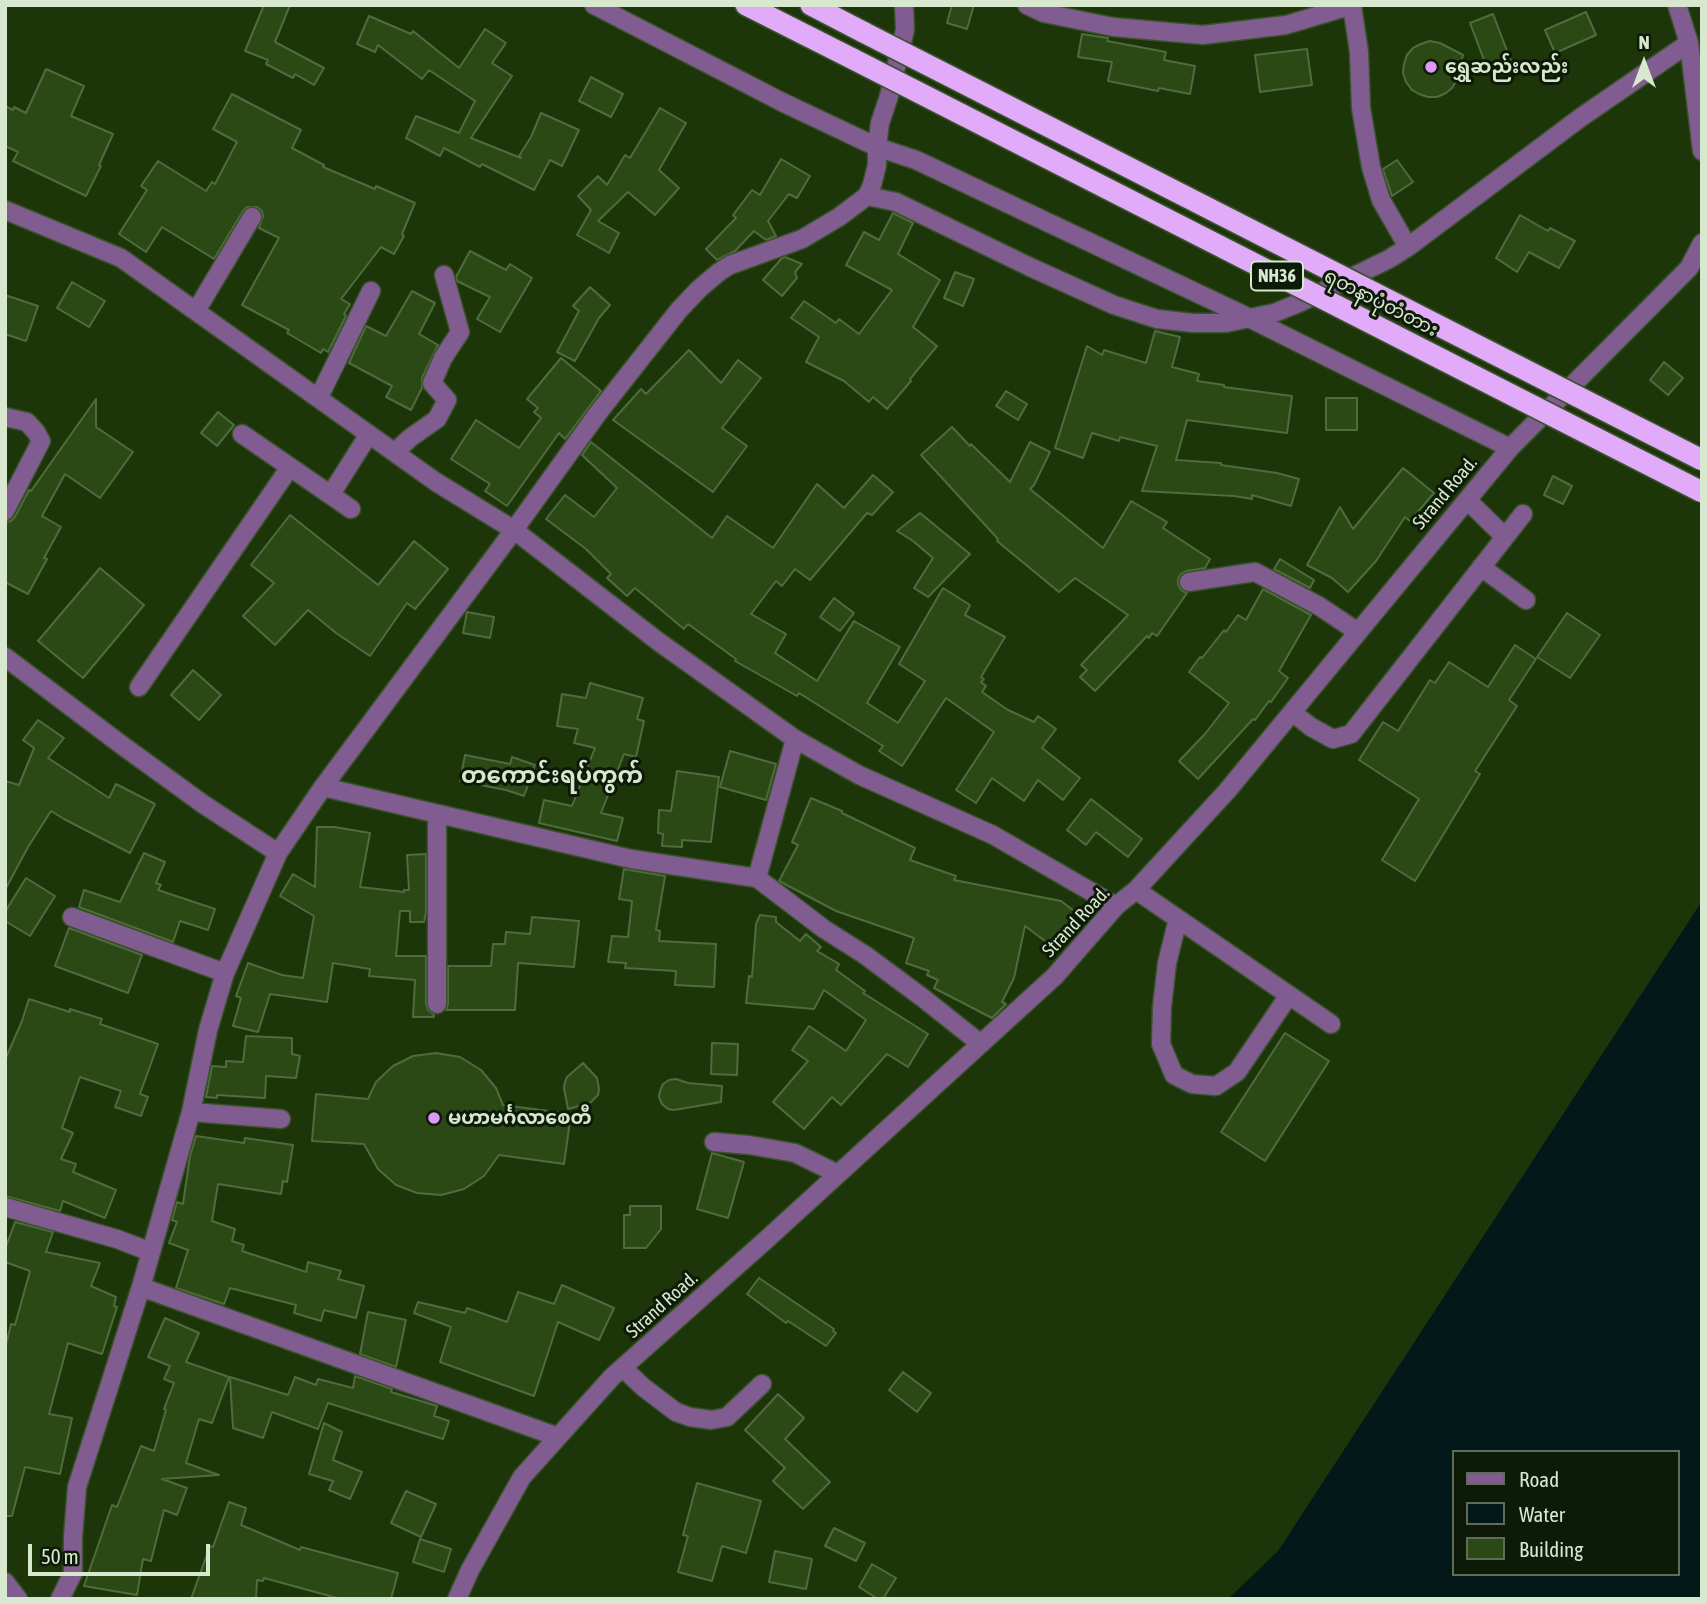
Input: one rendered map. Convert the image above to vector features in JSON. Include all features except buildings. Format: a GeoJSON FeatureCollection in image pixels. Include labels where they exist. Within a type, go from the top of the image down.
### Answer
{"type":"FeatureCollection","features":[{"type":"Feature","properties":{"kind":"highway","name":"ရတနာပုံတံတား"},"geometry":{"type":"LineString","coordinates":[[747,5],[1702,492]]}},
{"type":"Feature","properties":{"kind":"highway","name":"ရတနာပုံတံတား"},"geometry":{"type":"LineString","coordinates":[[811,5],[1702,460]]}},
{"type":"Feature","properties":{"kind":"street"},"geometry":{"type":"LineString","coordinates":[[594,5],[782,102],[877,147],[916,160],[1247,318],[1510,448]]}},
{"type":"Feature","properties":{"kind":"street"},"geometry":{"type":"LineString","coordinates":[[60,1599],[73,1573],[77,1487],[141,1287],[191,1111],[208,1030],[225,974],[278,853],[323,787],[514,530],[597,413],[679,310],[699,289],[730,265],[802,239],[839,218],[866,196],[877,165],[880,123],[905,30],[904,5]]}},
{"type":"Feature","properties":{"kind":"street"},"geometry":{"type":"LineString","coordinates":[[1027,5],[1044,13],[1112,27],[1203,35],[1286,25],[1353,5],[1359,52],[1361,108],[1371,167],[1381,200],[1408,247]]}},
{"type":"Feature","properties":{"kind":"street"},"geometry":{"type":"LineString","coordinates":[[1677,5],[1689,44],[1702,151]]}},
{"type":"Feature","properties":{"kind":"street"},"geometry":{"type":"LineString","coordinates":[[866,196],[896,202],[1114,305],[1157,319],[1226,323],[1274,313],[1389,259],[1580,118],[1689,44]]}},
{"type":"Feature","properties":{"kind":"street"},"geometry":{"type":"LineString","coordinates":[[5,210],[121,258],[436,482],[514,530],[659,642],[794,738],[859,775],[993,835],[1116,906]]}},
{"type":"Feature","properties":{"kind":"street"},"geometry":{"type":"LineString","coordinates":[[196,311],[252,217]]}},
{"type":"Feature","properties":{"kind":"street","name":"Strand Road."},"geometry":{"type":"LineString","coordinates":[[457,1599],[470,1570],[522,1477],[612,1377],[1055,976],[1116,906],[1136,890],[1227,791],[1510,448],[1689,268],[1702,243]]}},
{"type":"Feature","properties":{"kind":"street"},"geometry":{"type":"LineString","coordinates":[[395,452],[437,419],[447,400],[432,383],[443,358],[460,332],[444,275]]}},
{"type":"Feature","properties":{"kind":"street"},"geometry":{"type":"LineString","coordinates":[[319,397],[372,290]]}},
{"type":"Feature","properties":{"kind":"street"},"geometry":{"type":"LineString","coordinates":[[5,417],[27,422],[41,441],[5,512]]}},
{"type":"Feature","properties":{"kind":"street"},"geometry":{"type":"LineString","coordinates":[[242,434],[351,509]]}},
{"type":"Feature","properties":{"kind":"street"},"geometry":{"type":"LineString","coordinates":[[331,494],[369,434]]}},
{"type":"Feature","properties":{"kind":"street"},"geometry":{"type":"LineString","coordinates":[[139,687],[290,467]]}},
{"type":"Feature","properties":{"kind":"street"},"geometry":{"type":"LineString","coordinates":[[1467,500],[1505,537]]}},
{"type":"Feature","properties":{"kind":"street"},"geometry":{"type":"LineString","coordinates":[[1292,712],[1333,739],[1351,734],[1523,514]]}},
{"type":"Feature","properties":{"kind":"street"},"geometry":{"type":"LineString","coordinates":[[1481,567],[1526,600]]}},
{"type":"Feature","properties":{"kind":"street"},"geometry":{"type":"LineString","coordinates":[[1189,582],[1255,572],[1319,606],[1358,632]]}},
{"type":"Feature","properties":{"kind":"street"},"geometry":{"type":"LineString","coordinates":[[5,657],[203,804],[278,853]]}},
{"type":"Feature","properties":{"kind":"street"},"geometry":{"type":"LineString","coordinates":[[757,878],[794,738]]}},
{"type":"Feature","properties":{"kind":"street"},"geometry":{"type":"LineString","coordinates":[[323,787],[631,859],[757,878],[824,929],[865,955],[981,1044]]}},
{"type":"Feature","properties":{"kind":"street"},"geometry":{"type":"LineString","coordinates":[[437,814],[437,1004]]}},
{"type":"Feature","properties":{"kind":"street"},"geometry":{"type":"LineString","coordinates":[[1136,890],[1331,1024]]}},
{"type":"Feature","properties":{"kind":"street"},"geometry":{"type":"LineString","coordinates":[[72,916],[225,974]]}},
{"type":"Feature","properties":{"kind":"street"},"geometry":{"type":"LineString","coordinates":[[1178,919],[1167,963],[1161,1045],[1174,1075],[1192,1084],[1216,1086],[1237,1072],[1289,995]]}},
{"type":"Feature","properties":{"kind":"street"},"geometry":{"type":"LineString","coordinates":[[191,1111],[281,1119]]}},
{"type":"Feature","properties":{"kind":"street"},"geometry":{"type":"LineString","coordinates":[[714,1142],[795,1153],[838,1174]]}},
{"type":"Feature","properties":{"kind":"street"},"geometry":{"type":"LineString","coordinates":[[5,1207],[151,1252]]}},
{"type":"Feature","properties":{"kind":"street"},"geometry":{"type":"LineString","coordinates":[[141,1287],[558,1437]]}},
{"type":"Feature","properties":{"kind":"street"},"geometry":{"type":"LineString","coordinates":[[623,1368],[676,1412],[711,1420],[727,1417],[762,1384]]}},
{"type":"Feature","properties":{"kind":"street"},"geometry":{"type":"LineString","coordinates":[[5,1582],[18,1599]]}},
{"type":"Feature","properties":{"kind":"water"},"geometry":{"type":"Polygon","coordinates":[[[1702,901],[1702,1599],[1228,1599],[1278,1551],[1702,901]]]}},
{"type":"Feature","properties":{"kind":"place","name":"ရွှေဆည်းလည်း"},"geometry":{"type":"Point","coordinates":[1431,67]}},
{"type":"Feature","properties":{"kind":"place","name":"မဟာမင်္ဂလာစေတီ"},"geometry":{"type":"Point","coordinates":[434,1118]}},
{"type":"Feature","properties":{"kind":"district","name":"တကောင်းရပ်ကွက်"},"geometry":{"type":"Point","coordinates":[552,776]}}]}
